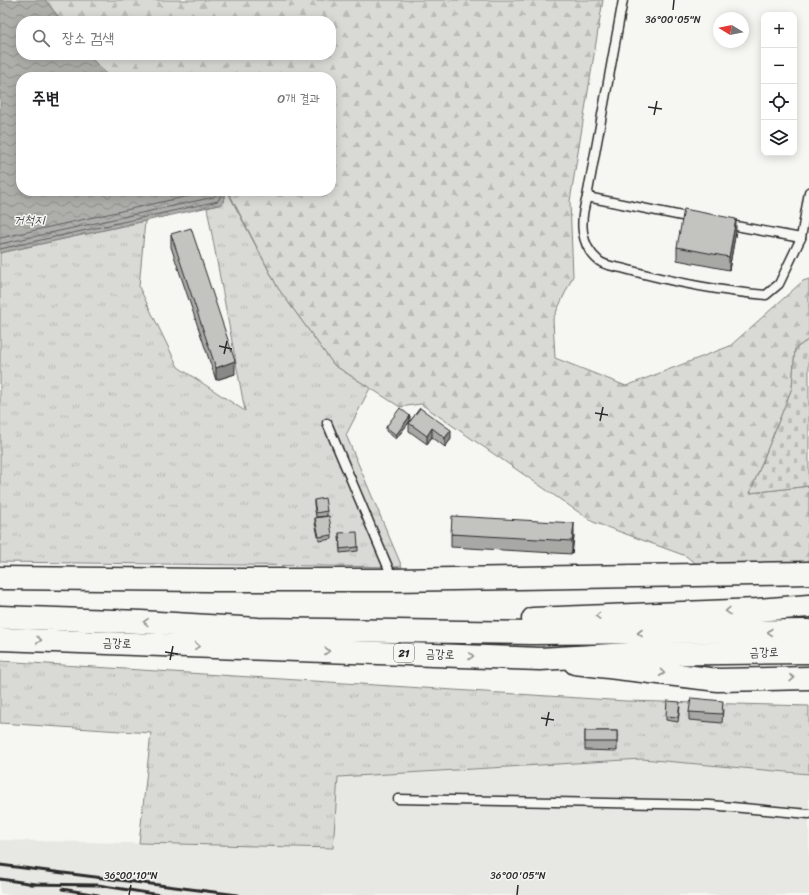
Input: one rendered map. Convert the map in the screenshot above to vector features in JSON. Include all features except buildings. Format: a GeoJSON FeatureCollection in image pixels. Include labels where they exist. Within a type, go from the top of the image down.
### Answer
{"type":"FeatureCollection","features":[{"type":"Feature","properties":{"kind":"main road"},"geometry":{"type":"LineString","coordinates":[[0,578],[393,580],[809,574]]}},
{"type":"Feature","properties":{"kind":"main road"},"geometry":{"type":"LineString","coordinates":[[217,627],[447,622],[757,610],[809,606]]}},
{"type":"Feature","properties":{"kind":"main road","name":"금강로"},"geometry":{"type":"LineString","coordinates":[[0,617],[141,622],[258,629],[532,633],[809,632]]}},
{"type":"Feature","properties":{"kind":"main road","name":"금강로"},"geometry":{"type":"LineString","coordinates":[[0,639],[540,659],[630,654],[809,652]]}},
{"type":"Feature","properties":{"kind":"main road"},"geometry":{"type":"LineString","coordinates":[[540,659],[718,680],[809,678]]}},
{"type":"Feature","properties":{"kind":"lane"},"geometry":{"type":"LineString","coordinates":[[622,0],[587,197],[582,213],[583,239],[600,262],[662,279],[730,292],[766,295],[780,284],[802,238],[809,192]]}},
{"type":"Feature","properties":{"kind":"lane"},"geometry":{"type":"LineString","coordinates":[[587,197],[702,220]]}},
{"type":"Feature","properties":{"kind":"lane"},"geometry":{"type":"LineString","coordinates":[[718,223],[802,238]]}},
{"type":"Feature","properties":{"kind":"lane"},"geometry":{"type":"LineString","coordinates":[[327,423],[393,580]]}},
{"type":"Feature","properties":{"kind":"lane"},"geometry":{"type":"LineString","coordinates":[[398,799],[710,805],[809,814]]}},
{"type":"Feature","properties":{"kind":"shaded area"},"geometry":{"type":"Polygon","coordinates":[[[642,759],[809,774],[809,895],[10,895],[0,893],[0,840],[333,848],[338,777],[642,759]]]}},
{"type":"Feature","properties":{"kind":"green space"},"geometry":{"type":"Polygon","coordinates":[[[45,0],[603,0],[570,201],[573,276],[553,319],[555,358],[626,386],[730,346],[803,281],[809,279],[809,339],[795,349],[792,388],[750,493],[809,486],[809,563],[701,568],[686,556],[593,522],[421,404],[400,407],[334,365],[278,288],[231,196],[336,196],[336,72],[104,72],[93,60],[336,60],[336,16],[58,16],[45,0]]]}},
{"type":"Feature","properties":{"kind":"green space"},"geometry":{"type":"Polygon","coordinates":[[[225,196],[230,196],[278,288],[334,365],[370,388],[346,435],[402,567],[0,562],[0,253],[145,221],[139,287],[178,367],[245,411],[207,208],[222,204],[225,196]]]}},
{"type":"Feature","properties":{"kind":"green space"},"geometry":{"type":"Polygon","coordinates":[[[809,339],[809,486],[750,493],[792,388],[795,349],[809,339]]]}},
{"type":"Feature","properties":{"kind":"green space"},"geometry":{"type":"Polygon","coordinates":[[[0,661],[626,701],[809,706],[809,774],[642,759],[338,777],[333,848],[139,843],[151,733],[0,723],[0,661]]]}},
{"type":"Feature","properties":{"kind":"water","name":"거척지"},"geometry":{"type":"Polygon","coordinates":[[[0,0],[45,0],[58,16],[16,16],[16,60],[93,60],[104,72],[16,72],[16,196],[225,196],[222,204],[0,253],[0,0]]]}},
{"type":"Feature","properties":{"kind":"railway"},"geometry":{"type":"LineString","coordinates":[[0,865],[238,895]]}},
{"type":"Feature","properties":{"kind":"railway"},"geometry":{"type":"LineString","coordinates":[[0,879],[35,884]]}},
{"type":"Feature","properties":{"kind":"railway"},"geometry":{"type":"LineString","coordinates":[[30,884],[98,885],[160,895]]}},
{"type":"Feature","properties":{"kind":"railway"},"geometry":{"type":"LineString","coordinates":[[62,889],[98,895]]}}]}
